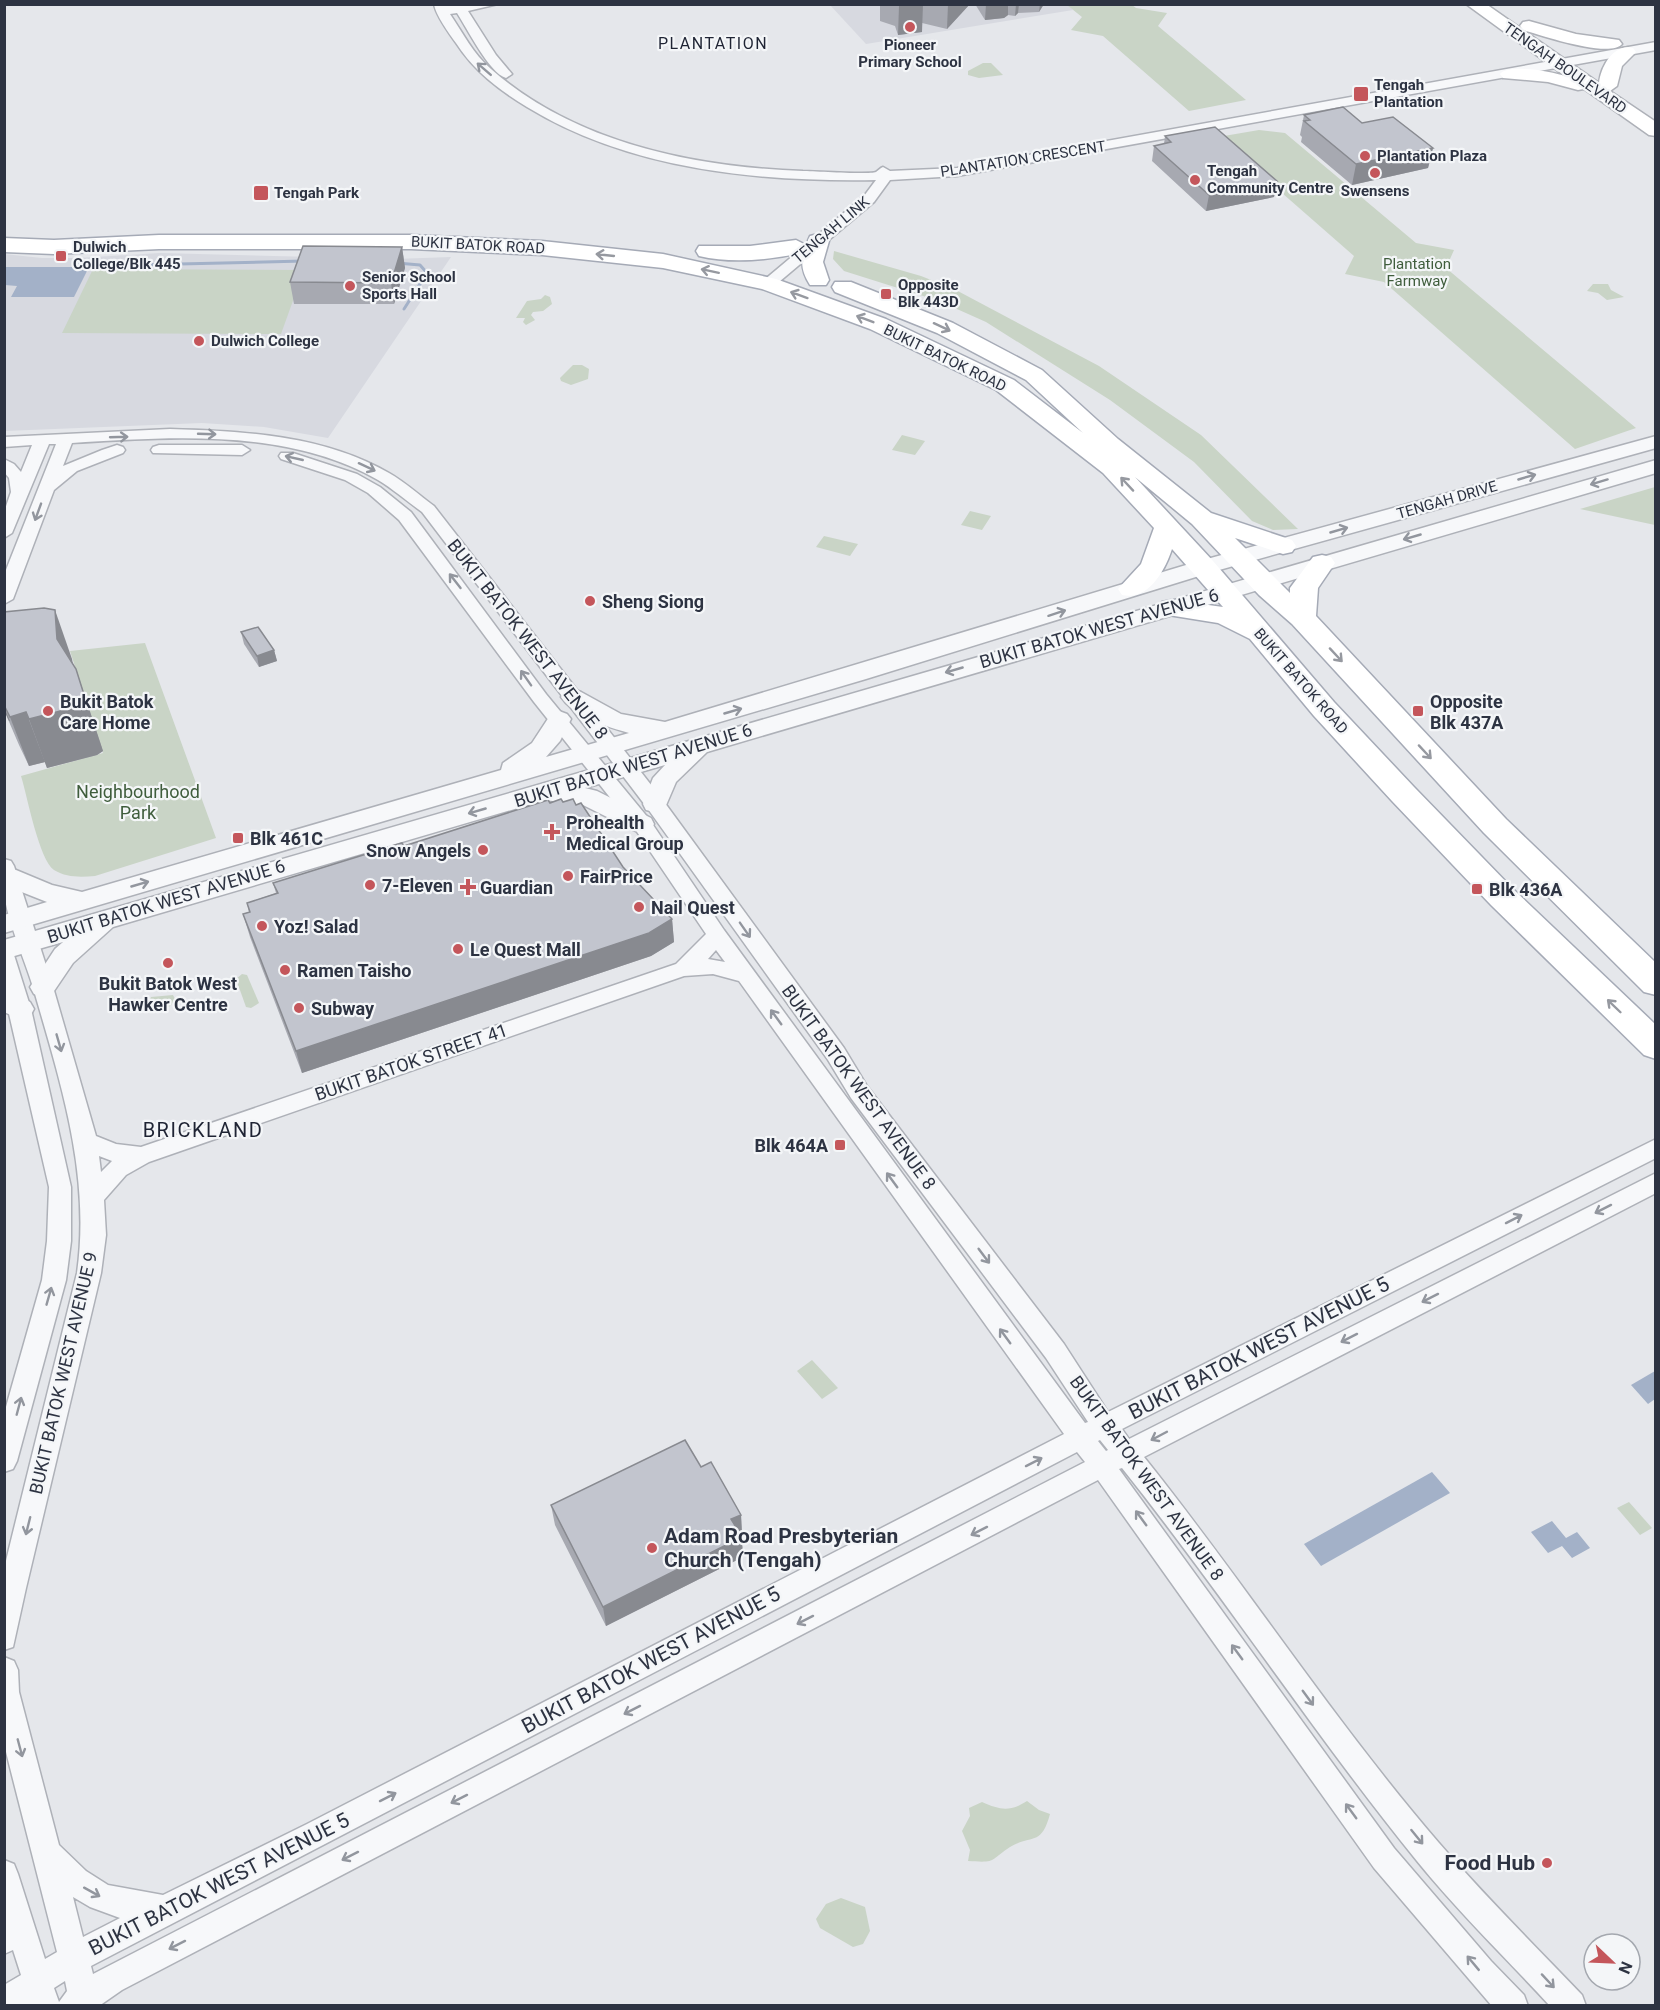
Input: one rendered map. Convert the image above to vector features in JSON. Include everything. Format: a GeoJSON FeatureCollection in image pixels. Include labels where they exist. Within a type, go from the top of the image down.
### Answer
{"type":"FeatureCollection","features":[{"type":"Feature","properties":{"kind":"main road","name":"TENGAH BOULEVARD"},"geometry":{"type":"LineString","coordinates":[[1474,4],[1515,48],[1562,58],[1656,131]]}},
{"type":"Feature","properties":{"kind":"main road","name":"TENGAH BOULEVARD"},"geometry":{"type":"LineString","coordinates":[[1498,4],[1515,48]]}},
{"type":"Feature","properties":{"kind":"main road"},"geometry":{"type":"LineString","coordinates":[[1487,68],[1515,48],[1574,39],[1620,48],[1604,89],[1549,77],[1515,48]]}},
{"type":"Feature","properties":{"kind":"main road","name":"TENGAH BOULEVARD"},"geometry":{"type":"LineString","coordinates":[[1604,89],[1656,117]]}},
{"type":"Feature","properties":{"kind":"main road","name":"BUKIT BATOK ROAD"},"geometry":{"type":"LineString","coordinates":[[4,231],[58,233],[404,230],[530,233],[603,236],[707,251],[770,275],[1005,385],[1113,468],[1226,592],[1324,709],[1449,842],[1656,1046]]}},
{"type":"Feature","properties":{"kind":"main road"},"geometry":{"type":"LineString","coordinates":[[818,241],[812,262],[818,280]]}},
{"type":"Feature","properties":{"kind":"main road","name":"BUKIT BATOK ROAD"},"geometry":{"type":"LineString","coordinates":[[4,245],[54,247],[159,242],[411,242],[530,247],[818,280],[907,311],[1034,375],[1110,444],[1201,518],[1261,581],[1302,618],[1495,826],[1656,983]]}},
{"type":"Feature","properties":{"kind":"main road"},"geometry":{"type":"LineString","coordinates":[[707,251],[760,252],[796,248]]}},
{"type":"Feature","properties":{"kind":"main road"},"geometry":{"type":"LineString","coordinates":[[1201,518],[1283,546]]}},
{"type":"Feature","properties":{"kind":"main road"},"geometry":{"type":"LineString","coordinates":[[1132,589],[1153,566],[1167,526]]}},
{"type":"Feature","properties":{"kind":"main road"},"geometry":{"type":"LineString","coordinates":[[1302,618],[1304,588],[1322,564]]}},
{"type":"Feature","properties":{"kind":"main road"},"geometry":{"type":"LineString","coordinates":[[1172,608],[1226,616],[1266,640]]}},
{"type":"Feature","properties":{"kind":"main road"},"geometry":{"type":"LineString","coordinates":[[1324,709],[1326,698],[1336,688],[1353,688],[1370,692]]}},
{"type":"Feature","properties":{"kind":"main road"},"geometry":{"type":"LineString","coordinates":[[1449,842],[1465,845],[1481,842],[1492,834],[1495,826]]}},
{"type":"Feature","properties":{"kind":"street"},"geometry":{"type":"LineString","coordinates":[[449,7],[492,4]]}},
{"type":"Feature","properties":{"kind":"street","name":"PLANTATION CRESCENT"},"geometry":{"type":"LineString","coordinates":[[449,7],[474,60],[530,104],[578,129],[650,152],[695,162],[786,173],[957,172],[1487,68],[1620,48],[1656,46]]}},
{"type":"Feature","properties":{"kind":"street","name":"PLANTATION CRESCENT"},"geometry":{"type":"LineString","coordinates":[[1620,48],[1656,36]]}},
{"type":"Feature","properties":{"kind":"street","name":"PLANTATION CRESCENT"},"geometry":{"type":"LineString","coordinates":[[1043,154],[1407,89],[1515,48],[1562,58]]}},
{"type":"Feature","properties":{"kind":"street","name":"TENGAH LINK"},"geometry":{"type":"LineString","coordinates":[[770,275],[796,248],[852,200],[864,186],[866,174]]}},
{"type":"Feature","properties":{"kind":"street","name":"TENGAH LINK"},"geometry":{"type":"LineString","coordinates":[[770,275],[818,241],[869,200],[881,187],[884,174]]}},
{"type":"Feature","properties":{"kind":"street","name":"BUKIT BATOK WEST AVENUE 8"},"geometry":{"type":"LineString","coordinates":[[4,455],[39,447],[204,433],[278,440],[334,454],[384,475],[408,490],[428,509],[627,766],[649,814],[717,935],[1114,1460],[1384,1858],[1480,1972],[1513,2006]]}},
{"type":"Feature","properties":{"kind":"street","name":"BUKIT BATOK WEST AVENUE 8"},"geometry":{"type":"LineString","coordinates":[[4,442],[39,447]]}},
{"type":"Feature","properties":{"kind":"street","name":"TENGAH DRIVE"},"geometry":{"type":"LineString","coordinates":[[1238,557],[1656,442]]}},
{"type":"Feature","properties":{"kind":"street"},"geometry":{"type":"LineString","coordinates":[[4,599],[63,446]]}},
{"type":"Feature","properties":{"kind":"street","name":"BUKIT BATOK WEST AVENUE 8"},"geometry":{"type":"LineString","coordinates":[[63,446],[117,450],[221,449],[285,456],[336,470],[374,490],[405,516],[603,774],[649,814],[836,1054],[859,1092],[1055,1351],[1092,1432]]}},
{"type":"Feature","properties":{"kind":"street"},"geometry":{"type":"LineString","coordinates":[[4,533],[39,447]]}},
{"type":"Feature","properties":{"kind":"street"},"geometry":{"type":"LineString","coordinates":[[47,489],[69,468],[117,450]]}},
{"type":"Feature","properties":{"kind":"street"},"geometry":{"type":"LineString","coordinates":[[4,464],[16,473],[20,482],[19,499]]}},
{"type":"Feature","properties":{"kind":"street","name":"TENGAH DRIVE"},"geometry":{"type":"LineString","coordinates":[[1261,581],[1656,466]]}},
{"type":"Feature","properties":{"kind":"street","name":"BUKIT BATOK WEST AVENUE 6"},"geometry":{"type":"LineString","coordinates":[[15,934],[84,900],[482,786],[1238,557]]}},
{"type":"Feature","properties":{"kind":"street","name":"BUKIT BATOK WEST AVENUE 6"},"geometry":{"type":"LineString","coordinates":[[15,934],[112,916],[1261,581]]}},
{"type":"Feature","properties":{"kind":"street"},"geometry":{"type":"LineString","coordinates":[[573,698],[603,717],[623,725],[644,728],[677,727]]}},
{"type":"Feature","properties":{"kind":"street"},"geometry":{"type":"LineString","coordinates":[[482,786],[538,753],[548,742],[559,719]]}},
{"type":"Feature","properties":{"kind":"street"},"geometry":{"type":"LineString","coordinates":[[534,794],[588,797],[649,814],[665,778],[703,744]]}},
{"type":"Feature","properties":{"kind":"street"},"geometry":{"type":"LineString","coordinates":[[5,871],[46,893],[84,900]]}},
{"type":"Feature","properties":{"kind":"street","name":"BUKIT BATOK WEST AVENUE 9"},"geometry":{"type":"LineString","coordinates":[[4,1638],[13,1588],[89,1273],[93,1235],[93,1197],[87,1141],[43,987],[15,934],[5,871]]}},
{"type":"Feature","properties":{"kind":"street"},"geometry":{"type":"LineString","coordinates":[[43,987],[64,956],[112,916]]}},
{"type":"Feature","properties":{"kind":"street","name":"BUKIT BATOK STREET 41"},"geometry":{"type":"LineString","coordinates":[[683,969],[704,952],[717,935]]}},
{"type":"Feature","properties":{"kind":"street","name":"BUKIT BATOK WEST AVENUE 9"},"geometry":{"type":"LineString","coordinates":[[4,955],[12,1003],[60,1186],[59,1240],[54,1280],[4,1461]]}},
{"type":"Feature","properties":{"kind":"street","name":"BUKIT BATOK STREET 41"},"geometry":{"type":"LineString","coordinates":[[93,1197],[118,1169],[141,1156],[683,969],[713,966],[745,975]]}},
{"type":"Feature","properties":{"kind":"street","name":"BUKIT BATOK STREET 41"},"geometry":{"type":"LineString","coordinates":[[87,1141],[114,1153],[141,1156]]}},
{"type":"Feature","properties":{"kind":"street","name":"BUKIT BATOK WEST AVENUE 5"},"geometry":{"type":"LineString","coordinates":[[4,2003],[41,1994],[73,1959],[164,1910],[317,1834],[1092,1432],[1656,1148]]}},
{"type":"Feature","properties":{"kind":"street","name":"BUKIT BATOK WEST AVENUE 5"},"geometry":{"type":"LineString","coordinates":[[78,2001],[132,1968],[1656,1182]]}},
{"type":"Feature","properties":{"kind":"street","name":"BUKIT BATOK WEST AVENUE 8"},"geometry":{"type":"LineString","coordinates":[[1114,1460],[1175,1515],[1341,1742],[1429,1853],[1571,2006]]}},
{"type":"Feature","properties":{"kind":"street"},"geometry":{"type":"LineString","coordinates":[[4,1670],[5,1692],[73,1959],[78,2001]]}},
{"type":"Feature","properties":{"kind":"street"},"geometry":{"type":"LineString","coordinates":[[48,1854],[71,1881],[105,1899],[127,1906],[164,1910]]}},
{"type":"Feature","properties":{"kind":"street"},"geometry":{"type":"LineString","coordinates":[[4,1874],[41,1994]]}},
{"type":"Feature","properties":{"kind":"street"},"geometry":{"type":"LineString","coordinates":[[4,1939],[15,1904]]}},
{"type":"Feature","properties":{"kind":"shaded area","name":"Pioneer Primary School"},"geometry":{"type":"Polygon","coordinates":[[[1067,4],[1073,10],[866,44],[830,5],[1067,4]]]}},
{"type":"Feature","properties":{"kind":"shaded area","name":"Dulwich College"},"geometry":{"type":"Polygon","coordinates":[[[160,253],[395,259],[451,257],[328,438],[264,427],[202,423],[5,431],[4,254],[42,258],[78,258],[160,253]]]}},
{"type":"Feature","properties":{"kind":"green space"},"geometry":{"type":"Polygon","coordinates":[[[1067,5],[1132,5],[1136,8],[1167,13],[1158,26],[1246,100],[1189,111],[1103,36],[1071,30],[1082,17],[1067,5]]]}},
{"type":"Feature","properties":{"kind":"green space"},"geometry":{"type":"Polygon","coordinates":[[[983,63],[991,63],[1003,75],[979,78],[968,75],[968,71],[983,63]]]}},
{"type":"Feature","properties":{"kind":"green space","name":"Plantation Farmway"},"geometry":{"type":"Polygon","coordinates":[[[1259,130],[1285,133],[1416,243],[1454,250],[1446,268],[1636,428],[1575,449],[1384,282],[1345,274],[1354,256],[1218,137],[1259,130]]]}},
{"type":"Feature","properties":{"kind":"green space"},"geometry":{"type":"Polygon","coordinates":[[[834,251],[921,276],[954,289],[1099,366],[1201,435],[1298,529],[1273,530],[1252,521],[1194,462],[1110,400],[986,322],[939,301],[844,271],[833,259],[834,251]]]}},
{"type":"Feature","properties":{"kind":"green space"},"geometry":{"type":"Polygon","coordinates":[[[93,269],[304,270],[281,334],[62,333],[93,269]]]}},
{"type":"Feature","properties":{"kind":"green space"},"geometry":{"type":"Polygon","coordinates":[[[1593,284],[1608,284],[1611,290],[1624,297],[1607,300],[1598,293],[1587,291],[1593,284]]]}},
{"type":"Feature","properties":{"kind":"green space"},"geometry":{"type":"Polygon","coordinates":[[[545,295],[550,297],[552,304],[543,311],[533,312],[531,315],[535,320],[526,325],[523,322],[525,318],[516,318],[527,301],[541,299],[545,295]]]}},
{"type":"Feature","properties":{"kind":"green space"},"geometry":{"type":"Polygon","coordinates":[[[573,365],[582,365],[589,369],[588,379],[571,385],[561,381],[560,378],[573,365]]]}},
{"type":"Feature","properties":{"kind":"green space"},"geometry":{"type":"Polygon","coordinates":[[[902,435],[925,441],[915,455],[892,450],[902,435]]]}},
{"type":"Feature","properties":{"kind":"green space"},"geometry":{"type":"Polygon","coordinates":[[[1655,487],[1655,525],[1580,509],[1655,487]]]}},
{"type":"Feature","properties":{"kind":"green space"},"geometry":{"type":"Polygon","coordinates":[[[970,511],[991,516],[982,530],[961,525],[970,511]]]}},
{"type":"Feature","properties":{"kind":"green space"},"geometry":{"type":"Polygon","coordinates":[[[824,536],[858,544],[850,556],[816,547],[824,536]]]}},
{"type":"Feature","properties":{"kind":"green space","name":"Neighbourhood Park"},"geometry":{"type":"Polygon","coordinates":[[[145,643],[216,838],[95,876],[69,876],[54,870],[43,854],[21,776],[103,753],[70,651],[145,643]]]}},
{"type":"Feature","properties":{"kind":"green space"},"geometry":{"type":"Polygon","coordinates":[[[242,974],[247,975],[259,1003],[251,1008],[246,1007],[236,979],[242,974]]]}},
{"type":"Feature","properties":{"kind":"green space"},"geometry":{"type":"Polygon","coordinates":[[[173,995],[175,999],[170,1006],[158,1011],[146,1010],[151,997],[173,995]]]}},
{"type":"Feature","properties":{"kind":"green space"},"geometry":{"type":"Polygon","coordinates":[[[812,1360],[838,1388],[822,1399],[797,1371],[812,1360]]]}},
{"type":"Feature","properties":{"kind":"green space"},"geometry":{"type":"Polygon","coordinates":[[[1629,1502],[1652,1528],[1640,1535],[1617,1508],[1629,1502]]]}},
{"type":"Feature","properties":{"kind":"green space"},"geometry":{"type":"Polygon","coordinates":[[[1027,1801],[1039,1810],[1050,1814],[1039,1836],[1010,1847],[992,1860],[968,1861],[970,1850],[962,1831],[970,1816],[969,1808],[982,1802],[994,1807],[1010,1808],[1027,1801]]]}},
{"type":"Feature","properties":{"kind":"green space"},"geometry":{"type":"Polygon","coordinates":[[[841,1898],[865,1907],[870,1931],[863,1944],[853,1947],[820,1928],[816,1919],[826,1904],[841,1898]]]}},
{"type":"Feature","properties":{"kind":"water"},"geometry":{"type":"Polygon","coordinates":[[[5,267],[89,267],[74,297],[11,297],[17,286],[5,285],[5,267]]]}},
{"type":"Feature","properties":{"kind":"water"},"geometry":{"type":"Polygon","coordinates":[[[1655,1371],[1655,1399],[1648,1404],[1631,1385],[1655,1371]]]}},
{"type":"Feature","properties":{"kind":"water"},"geometry":{"type":"Polygon","coordinates":[[[1432,1472],[1450,1493],[1321,1566],[1304,1544],[1432,1472]]]}},
{"type":"Feature","properties":{"kind":"water"},"geometry":{"type":"Polygon","coordinates":[[[1552,1521],[1566,1538],[1577,1532],[1590,1548],[1572,1558],[1562,1546],[1548,1553],[1531,1532],[1552,1521]]]}},
{"type":"Feature","properties":{"kind":"building"},"geometry":{"type":"Polygon","coordinates":[[[1343,107],[1362,123],[1393,117],[1433,148],[1356,164],[1304,121],[1310,120],[1304,115],[1343,107]]]}},
{"type":"Feature","properties":{"kind":"building"},"geometry":{"type":"Polygon","coordinates":[[[1215,127],[1277,181],[1209,195],[1154,146],[1171,142],[1165,136],[1215,127]]]}},
{"type":"Feature","properties":{"kind":"building"},"geometry":{"type":"Polygon","coordinates":[[[303,246],[402,247],[391,283],[290,282],[303,246]]]}},
{"type":"Feature","properties":{"kind":"building"},"geometry":{"type":"Polygon","coordinates":[[[44,608],[55,610],[57,639],[76,669],[86,701],[80,706],[29,719],[26,712],[10,717],[4,705],[4,612],[44,608]]]}},
{"type":"Feature","properties":{"kind":"building"},"geometry":{"type":"Polygon","coordinates":[[[258,627],[274,650],[257,656],[241,632],[258,627]]]}},
{"type":"Feature","properties":{"kind":"building","name":"Le Quest Mall"},"geometry":{"type":"Polygon","coordinates":[[[561,799],[563,802],[573,799],[576,805],[581,803],[623,867],[672,919],[649,933],[296,1051],[243,914],[250,912],[247,903],[278,893],[273,883],[402,843],[404,846],[548,800],[550,803],[561,799]]]}},
{"type":"Feature","properties":{"kind":"building","name":"Adam Road Presbyterian Church (Tengah)"},"geometry":{"type":"Polygon","coordinates":[[[685,1440],[701,1467],[711,1462],[741,1515],[731,1519],[742,1537],[603,1607],[551,1505],[685,1440]]]}},
{"type":"Feature","properties":{"kind":"waterway"},"geometry":{"type":"LineString","coordinates":[[75,259],[80,265],[91,266],[304,261]]}},
{"type":"Feature","properties":{"kind":"waterway"},"geometry":{"type":"LineString","coordinates":[[397,263],[420,265],[427,273],[404,309]]}},
{"type":"Feature","properties":{"kind":"place","name":"Pioneer Primary School"},"geometry":{"type":"Point","coordinates":[910,27]}},
{"type":"Feature","properties":{"kind":"place","name":"Tengah Plantation"},"geometry":{"type":"Point","coordinates":[1361,94]}},
{"type":"Feature","properties":{"kind":"place","name":"Plantation Plaza"},"geometry":{"type":"Point","coordinates":[1365,156]}},
{"type":"Feature","properties":{"kind":"place","name":"Swensens"},"geometry":{"type":"Point","coordinates":[1375,173]}},
{"type":"Feature","properties":{"kind":"place","name":"Tengah Community Centre"},"geometry":{"type":"Point","coordinates":[1195,180]}},
{"type":"Feature","properties":{"kind":"place","name":"Tengah Park"},"geometry":{"type":"Point","coordinates":[261,193]}},
{"type":"Feature","properties":{"kind":"place","name":"Dulwich College/Blk 445"},"geometry":{"type":"Point","coordinates":[61,256]}},
{"type":"Feature","properties":{"kind":"place","name":"Senior School Sports Hall"},"geometry":{"type":"Point","coordinates":[350,286]}},
{"type":"Feature","properties":{"kind":"place","name":"Opposite Blk 443D"},"geometry":{"type":"Point","coordinates":[886,294]}},
{"type":"Feature","properties":{"kind":"place","name":"Dulwich College"},"geometry":{"type":"Point","coordinates":[199,341]}},
{"type":"Feature","properties":{"kind":"place","name":"Sheng Siong"},"geometry":{"type":"Point","coordinates":[590,601]}},
{"type":"Feature","properties":{"kind":"place","name":"Bukit Batok Care Home"},"geometry":{"type":"Point","coordinates":[48,711]}},
{"type":"Feature","properties":{"kind":"place","name":"Opposite Blk 437A"},"geometry":{"type":"Point","coordinates":[1418,711]}},
{"type":"Feature","properties":{"kind":"place","name":"Prohealth Medical Group"},"geometry":{"type":"Point","coordinates":[552,832]}},
{"type":"Feature","properties":{"kind":"place","name":"Blk 461C"},"geometry":{"type":"Point","coordinates":[238,838]}},
{"type":"Feature","properties":{"kind":"place","name":"Snow Angels"},"geometry":{"type":"Point","coordinates":[483,850]}},
{"type":"Feature","properties":{"kind":"place","name":"FairPrice"},"geometry":{"type":"Point","coordinates":[568,876]}},
{"type":"Feature","properties":{"kind":"place","name":"7-Eleven"},"geometry":{"type":"Point","coordinates":[370,885]}},
{"type":"Feature","properties":{"kind":"place","name":"Guardian"},"geometry":{"type":"Point","coordinates":[468,887]}},
{"type":"Feature","properties":{"kind":"place","name":"Blk 436A"},"geometry":{"type":"Point","coordinates":[1477,889]}},
{"type":"Feature","properties":{"kind":"place","name":"Nail Quest"},"geometry":{"type":"Point","coordinates":[639,907]}},
{"type":"Feature","properties":{"kind":"place","name":"Yoz! Salad"},"geometry":{"type":"Point","coordinates":[262,926]}},
{"type":"Feature","properties":{"kind":"place","name":"Le Quest Mall"},"geometry":{"type":"Point","coordinates":[458,949]}},
{"type":"Feature","properties":{"kind":"place","name":"Bukit Batok West Hawker Centre"},"geometry":{"type":"Point","coordinates":[168,963]}},
{"type":"Feature","properties":{"kind":"place","name":"Ramen Taisho"},"geometry":{"type":"Point","coordinates":[285,970]}},
{"type":"Feature","properties":{"kind":"place","name":"Subway"},"geometry":{"type":"Point","coordinates":[299,1008]}},
{"type":"Feature","properties":{"kind":"place","name":"Blk 464A"},"geometry":{"type":"Point","coordinates":[840,1145]}},
{"type":"Feature","properties":{"kind":"place","name":"Adam Road Presbyterian Church (Tengah)"},"geometry":{"type":"Point","coordinates":[652,1548]}},
{"type":"Feature","properties":{"kind":"place","name":"Food Hub"},"geometry":{"type":"Point","coordinates":[1547,1863]}},
{"type":"Feature","properties":{"kind":"district","name":"PLANTATION"},"geometry":{"type":"Point","coordinates":[713,43]}},
{"type":"Feature","properties":{"kind":"district","name":"BRICKLAND"},"geometry":{"type":"Point","coordinates":[203,1130]}}]}
